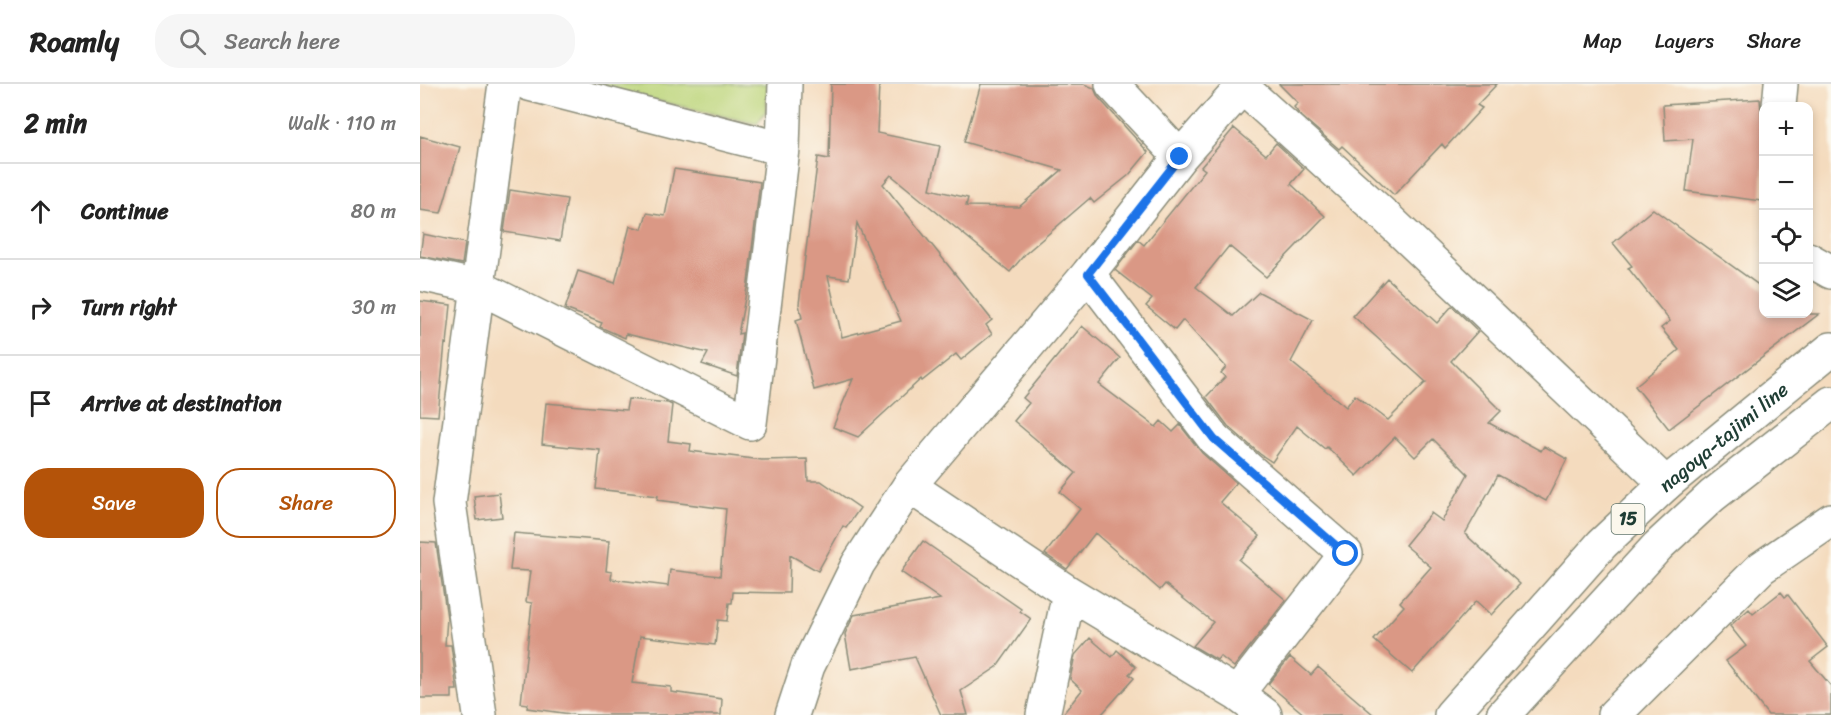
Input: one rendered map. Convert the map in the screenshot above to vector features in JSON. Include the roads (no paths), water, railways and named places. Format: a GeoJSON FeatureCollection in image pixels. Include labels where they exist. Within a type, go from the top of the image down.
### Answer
{"type":"FeatureCollection","features":[{"type":"Feature","properties":{"kind":"street"},"geometry":{"type":"LineString","coordinates":[[480,715],[434,503],[479,287],[505,84]]}},
{"type":"Feature","properties":{"kind":"street"},"geometry":{"type":"LineString","coordinates":[[529,84],[783,149]]}},
{"type":"Feature","properties":{"kind":"street"},"geometry":{"type":"LineString","coordinates":[[420,274],[479,287],[750,423],[783,149],[785,84]]}},
{"type":"Feature","properties":{"kind":"street"},"geometry":{"type":"LineString","coordinates":[[1112,84],[1180,157]]}},
{"type":"Feature","properties":{"kind":"street"},"geometry":{"type":"LineString","coordinates":[[1779,102],[1781,84]]}},
{"type":"Feature","properties":{"kind":"street"},"geometry":{"type":"LineString","coordinates":[[792,715],[808,666],[858,564],[909,486],[1088,274],[1180,157],[1244,86],[1387,218],[1666,484]]}},
{"type":"Feature","properties":{"kind":"street"},"geometry":{"type":"LineString","coordinates":[[1813,261],[1831,272]]}},
{"type":"Feature","properties":{"kind":"street"},"geometry":{"type":"LineString","coordinates":[[1088,274],[1214,439],[1346,554],[1237,693]]}},
{"type":"Feature","properties":{"kind":"street","name":"nagoya-tajimi line"},"geometry":{"type":"LineString","coordinates":[[1451,715],[1602,544],[1666,484],[1831,349]]}},
{"type":"Feature","properties":{"kind":"street","name":"nagoya-tajimi line"},"geometry":{"type":"LineString","coordinates":[[1503,715],[1666,539],[1712,496],[1831,403]]}},
{"type":"Feature","properties":{"kind":"street"},"geometry":{"type":"LineString","coordinates":[[909,486],[1069,593],[1237,693],[1265,715]]}},
{"type":"Feature","properties":{"kind":"street"},"geometry":{"type":"LineString","coordinates":[[1614,715],[1761,568],[1831,520]]}},
{"type":"Feature","properties":{"kind":"street"},"geometry":{"type":"LineString","coordinates":[[1044,715],[1069,593]]}}]}
